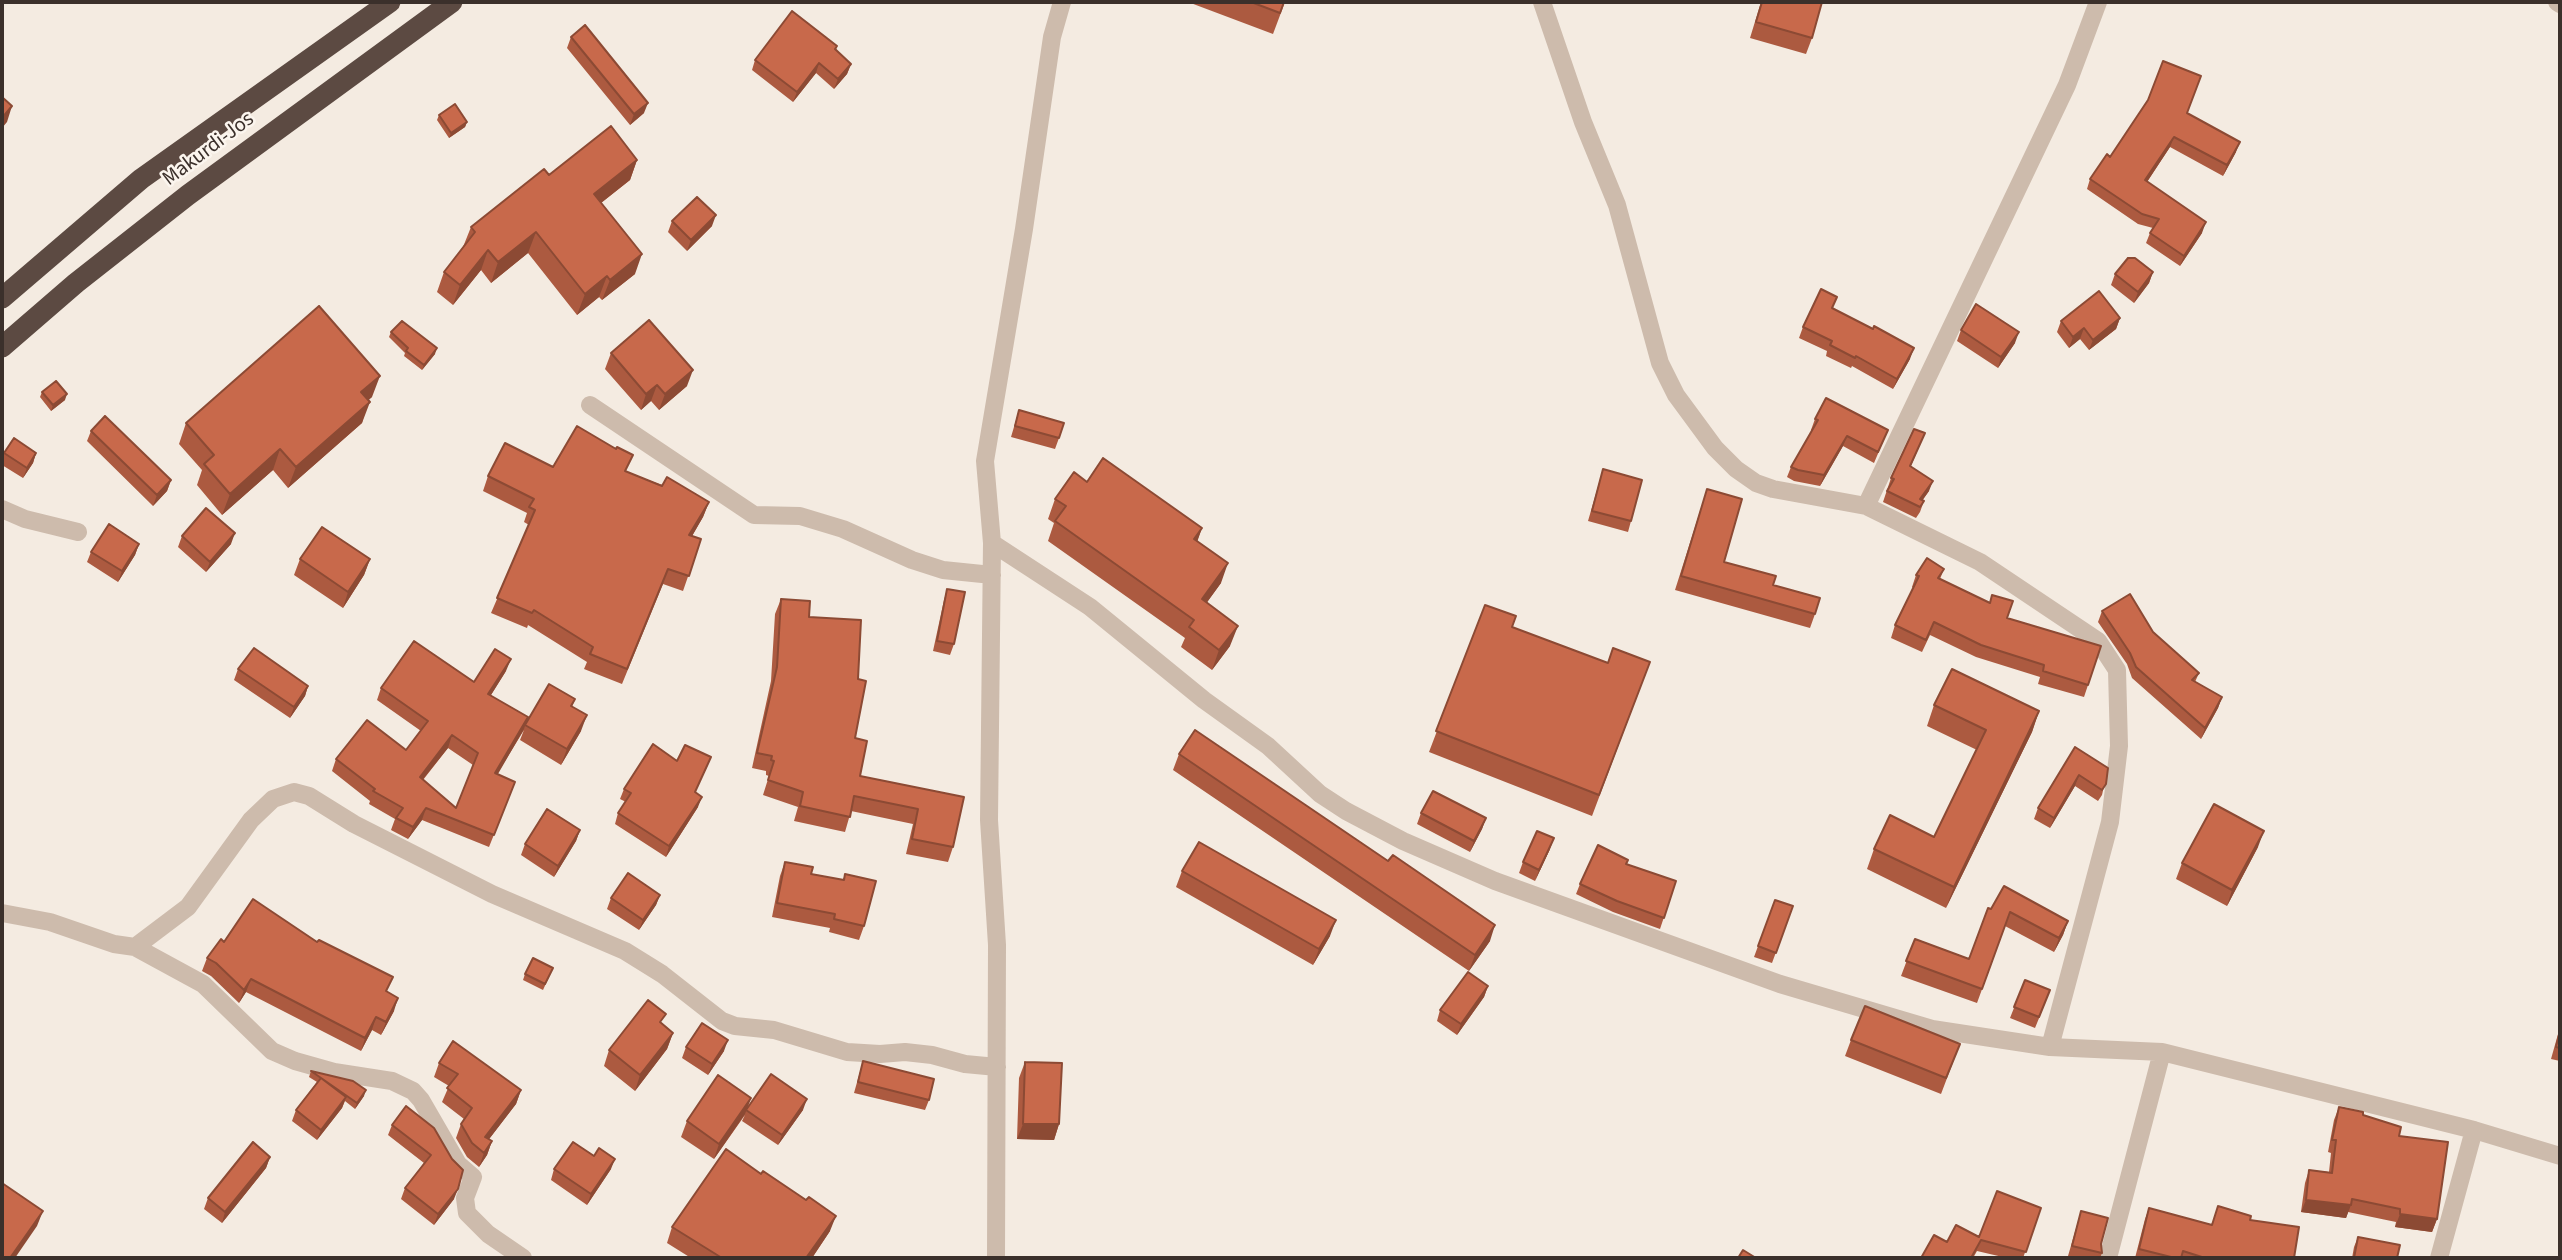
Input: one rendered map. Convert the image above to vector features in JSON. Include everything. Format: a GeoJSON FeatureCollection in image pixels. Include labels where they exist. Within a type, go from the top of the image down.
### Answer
{"type":"FeatureCollection","features":[{"type":"Feature","properties":{"kind":"highway","name":"Makurdi-Jos"},"geometry":{"type":"LineString","coordinates":[[3,294],[141,179],[390,2]]}},
{"type":"Feature","properties":{"kind":"highway","name":"Makurdi-Jos"},"geometry":{"type":"LineString","coordinates":[[2,347],[76,283],[188,195],[452,2]]}},
{"type":"Feature","properties":{"kind":"street"},"geometry":{"type":"LineString","coordinates":[[996,1258],[997,945],[989,820],[992,543],[985,461],[1024,229],[1052,37],[1062,2]]}},
{"type":"Feature","properties":{"kind":"street"},"geometry":{"type":"LineString","coordinates":[[1542,2],[1583,122],[1617,205],[1660,363],[1676,394],[1715,448],[1736,469],[1756,483],[1773,489],[1866,506],[1970,556],[2013,582],[2098,641],[2117,670],[2119,746],[2110,822],[2050,1047]]}},
{"type":"Feature","properties":{"kind":"street"},"geometry":{"type":"LineString","coordinates":[[1866,506],[2067,85],[2098,2]]}},
{"type":"Feature","properties":{"kind":"street"},"geometry":{"type":"LineString","coordinates":[[590,405],[754,515],[800,516],[943,570],[992,575]]}},
{"type":"Feature","properties":{"kind":"street"},"geometry":{"type":"LineString","coordinates":[[2,509],[25,519],[78,532]]}},
{"type":"Feature","properties":{"kind":"street"},"geometry":{"type":"LineString","coordinates":[[992,543],[1090,607],[1204,700],[1268,746],[1320,794],[1403,841],[1495,881],[1780,984],[1932,1029],[2050,1047],[2162,1052],[2474,1129],[2560,1156]]}},
{"type":"Feature","properties":{"kind":"street"},"geometry":{"type":"LineString","coordinates":[[135,947],[188,907],[258,813],[273,799],[294,792],[309,796],[354,824],[492,894],[625,951],[662,974],[722,1021],[734,1026],[774,1030],[847,1052],[905,1052],[932,1055],[965,1064],[997,1066]]}},
{"type":"Feature","properties":{"kind":"street"},"geometry":{"type":"LineString","coordinates":[[2,913],[50,922],[114,944],[135,947],[203,984],[272,1051],[334,1072],[392,1081],[413,1091],[458,1164],[473,1177],[465,1198],[467,1213],[488,1234],[523,1258]]}},
{"type":"Feature","properties":{"kind":"street"},"geometry":{"type":"LineString","coordinates":[[2108,1258],[2162,1052]]}},
{"type":"Feature","properties":{"kind":"street"},"geometry":{"type":"LineString","coordinates":[[2439,1258],[2474,1129]]}},
{"type":"Feature","properties":{"kind":"building"},"geometry":{"type":"Polygon","coordinates":[[[1251,2],[1284,2],[1280,13],[1251,2]]]}},
{"type":"Feature","properties":{"kind":"building"},"geometry":{"type":"Polygon","coordinates":[[[1762,2],[1822,2],[1812,38],[1756,22],[1762,2]]]}},
{"type":"Feature","properties":{"kind":"building"},"geometry":{"type":"Polygon","coordinates":[[[792,11],[837,46],[835,49],[851,64],[838,79],[819,63],[797,92],[755,60],[792,11]]]}},
{"type":"Feature","properties":{"kind":"building"},"geometry":{"type":"Polygon","coordinates":[[[585,25],[648,103],[634,114],[571,37],[585,25]]]}},
{"type":"Feature","properties":{"kind":"building"},"geometry":{"type":"Polygon","coordinates":[[[2163,61],[2201,76],[2187,113],[2240,142],[2227,165],[2174,137],[2145,180],[2206,222],[2184,256],[2150,233],[2159,219],[2142,214],[2090,179],[2107,154],[2110,157],[2148,100],[2163,61]]]}},
{"type":"Feature","properties":{"kind":"building"},"geometry":{"type":"Polygon","coordinates":[[[2,97],[12,106],[2,118],[2,97]]]}},
{"type":"Feature","properties":{"kind":"building"},"geometry":{"type":"Polygon","coordinates":[[[455,104],[467,122],[451,133],[439,115],[455,104]]]}},
{"type":"Feature","properties":{"kind":"building"},"geometry":{"type":"Polygon","coordinates":[[[611,126],[637,160],[594,194],[642,254],[610,280],[607,276],[585,294],[536,232],[498,262],[488,250],[460,285],[444,272],[475,232],[471,227],[544,169],[549,175],[611,126]]]}},
{"type":"Feature","properties":{"kind":"building"},"geometry":{"type":"Polygon","coordinates":[[[697,197],[716,215],[691,240],[672,221],[697,197]]]}},
{"type":"Feature","properties":{"kind":"building"},"geometry":{"type":"Polygon","coordinates":[[[2128,258],[2135,258],[2153,272],[2138,292],[2115,274],[2128,258]]]}},
{"type":"Feature","properties":{"kind":"building"},"geometry":{"type":"Polygon","coordinates":[[[1821,289],[1837,297],[1832,308],[1873,329],[1874,326],[1914,348],[1897,379],[1830,345],[1832,341],[1803,327],[1821,289]]]}},
{"type":"Feature","properties":{"kind":"building"},"geometry":{"type":"Polygon","coordinates":[[[2099,291],[2120,318],[2093,340],[2084,328],[2073,337],[2061,321],[2099,291]]]}},
{"type":"Feature","properties":{"kind":"building"},"geometry":{"type":"Polygon","coordinates":[[[1976,304],[2019,332],[2001,357],[1961,330],[1976,304]]]}},
{"type":"Feature","properties":{"kind":"building"},"geometry":{"type":"Polygon","coordinates":[[[319,306],[380,376],[361,392],[370,402],[296,467],[280,449],[230,494],[204,464],[214,455],[186,423],[319,306]]]}},
{"type":"Feature","properties":{"kind":"building"},"geometry":{"type":"Polygon","coordinates":[[[649,320],[693,370],[665,394],[657,385],[646,394],[611,353],[649,320]]]}},
{"type":"Feature","properties":{"kind":"building"},"geometry":{"type":"Polygon","coordinates":[[[402,321],[437,348],[424,365],[406,351],[408,348],[391,332],[402,321]]]}},
{"type":"Feature","properties":{"kind":"building"},"geometry":{"type":"Polygon","coordinates":[[[56,381],[67,394],[53,405],[42,392],[56,381]]]}},
{"type":"Feature","properties":{"kind":"building"},"geometry":{"type":"Polygon","coordinates":[[[1826,398],[1888,430],[1878,452],[1847,436],[1824,475],[1791,467],[1818,420],[1815,419],[1826,398]]]}},
{"type":"Feature","properties":{"kind":"building"},"geometry":{"type":"Polygon","coordinates":[[[1019,410],[1064,423],[1059,438],[1015,426],[1019,410]]]}},
{"type":"Feature","properties":{"kind":"building"},"geometry":{"type":"Polygon","coordinates":[[[105,416],[171,480],[157,495],[91,431],[105,416]]]}},
{"type":"Feature","properties":{"kind":"building"},"geometry":{"type":"Polygon","coordinates":[[[577,426],[616,449],[617,447],[633,455],[625,471],[662,486],[667,477],[709,502],[689,535],[701,539],[689,576],[668,569],[627,669],[590,654],[593,647],[534,610],[532,613],[497,598],[535,510],[529,507],[534,499],[488,476],[505,443],[553,467],[577,426]]]}},
{"type":"Feature","properties":{"kind":"building"},"geometry":{"type":"Polygon","coordinates":[[[1914,429],[1925,433],[1910,466],[1933,481],[1920,499],[1924,501],[1920,507],[1887,491],[1914,429]]]}},
{"type":"Feature","properties":{"kind":"building"},"geometry":{"type":"Polygon","coordinates":[[[14,438],[36,453],[27,468],[4,453],[14,438]]]}},
{"type":"Feature","properties":{"kind":"building"},"geometry":{"type":"Polygon","coordinates":[[[1103,458],[1202,528],[1194,539],[1228,563],[1202,599],[1238,626],[1219,650],[1189,627],[1194,620],[1055,521],[1066,506],[1055,499],[1074,472],[1087,482],[1103,458]]]}},
{"type":"Feature","properties":{"kind":"building"},"geometry":{"type":"Polygon","coordinates":[[[1603,469],[1642,480],[1631,521],[1592,511],[1603,469]]]}},
{"type":"Feature","properties":{"kind":"building"},"geometry":{"type":"Polygon","coordinates":[[[1707,489],[1742,499],[1724,562],[1776,576],[1773,585],[1820,598],[1815,614],[1681,576],[1707,489]]]}},
{"type":"Feature","properties":{"kind":"building"},"geometry":{"type":"Polygon","coordinates":[[[206,508],[235,533],[210,562],[182,536],[206,508]]]}},
{"type":"Feature","properties":{"kind":"building"},"geometry":{"type":"Polygon","coordinates":[[[109,524],[139,544],[122,571],[91,552],[109,524]]]}},
{"type":"Feature","properties":{"kind":"building"},"geometry":{"type":"Polygon","coordinates":[[[322,527],[370,559],[348,592],[300,559],[322,527]]]}},
{"type":"Feature","properties":{"kind":"building"},"geometry":{"type":"Polygon","coordinates":[[[1927,558],[1944,569],[1938,578],[1990,603],[1992,595],[2013,601],[2007,618],[2101,646],[2088,685],[2043,671],[2044,665],[1981,645],[1934,622],[1926,640],[1895,625],[1919,576],[1916,575],[1927,558]]]}},
{"type":"Feature","properties":{"kind":"building"},"geometry":{"type":"Polygon","coordinates":[[[947,589],[965,592],[954,644],[937,641],[947,589]]]}},
{"type":"Feature","properties":{"kind":"building"},"geometry":{"type":"Polygon","coordinates":[[[2130,594],[2153,632],[2199,673],[2192,680],[2222,697],[2205,728],[2136,667],[2130,653],[2102,611],[2130,594]]]}},
{"type":"Feature","properties":{"kind":"building"},"geometry":{"type":"Polygon","coordinates":[[[781,599],[810,601],[809,617],[861,620],[858,679],[866,681],[855,738],[867,741],[860,776],[964,797],[953,847],[912,839],[918,809],[854,796],[850,817],[800,806],[803,792],[768,780],[774,761],[771,760],[772,756],[757,753],[777,667],[781,599]]]}},
{"type":"Feature","properties":{"kind":"building"},"geometry":{"type":"Polygon","coordinates":[[[1485,605],[1516,616],[1512,627],[1608,663],[1613,648],[1650,662],[1599,795],[1436,731],[1485,605]]]}},
{"type":"Feature","properties":{"kind":"building"},"geometry":{"type":"Polygon","coordinates":[[[414,641],[474,682],[495,649],[511,659],[488,694],[528,717],[495,773],[515,782],[494,835],[426,808],[413,827],[396,818],[403,808],[373,791],[375,789],[336,759],[367,720],[406,750],[428,721],[381,688],[414,641]],[[452,735],[420,777],[456,808],[478,753],[452,735]]]}},
{"type":"Feature","properties":{"kind":"building"},"geometry":{"type":"Polygon","coordinates":[[[254,648],[308,686],[294,707],[238,669],[254,648]]]}},
{"type":"Feature","properties":{"kind":"building"},"geometry":{"type":"Polygon","coordinates":[[[1952,669],[2039,711],[1954,887],[1874,849],[1890,815],[1934,837],[1986,730],[1934,705],[1952,669]]]}},
{"type":"Feature","properties":{"kind":"building"},"geometry":{"type":"Polygon","coordinates":[[[549,684],[575,699],[571,706],[587,715],[567,749],[525,725],[549,684]]]}},
{"type":"Feature","properties":{"kind":"building"},"geometry":{"type":"Polygon","coordinates":[[[1195,730],[1388,861],[1393,855],[1495,925],[1475,955],[1179,754],[1195,730]]]}},
{"type":"Feature","properties":{"kind":"building"},"geometry":{"type":"Polygon","coordinates":[[[653,744],[677,761],[685,745],[711,757],[695,792],[702,797],[669,846],[618,813],[631,793],[624,789],[653,744]]]}},
{"type":"Feature","properties":{"kind":"building"},"geometry":{"type":"Polygon","coordinates":[[[2075,747],[2108,768],[2106,784],[2102,790],[2079,775],[2054,818],[2038,808],[2075,747]]]}},
{"type":"Feature","properties":{"kind":"building"},"geometry":{"type":"Polygon","coordinates":[[[1433,791],[1486,818],[1474,841],[1421,813],[1433,791]]]}},
{"type":"Feature","properties":{"kind":"building"},"geometry":{"type":"Polygon","coordinates":[[[2214,804],[2264,831],[2232,890],[2182,863],[2214,804]]]}},
{"type":"Feature","properties":{"kind":"building"},"geometry":{"type":"Polygon","coordinates":[[[547,809],[580,830],[558,866],[525,844],[547,809]]]}},
{"type":"Feature","properties":{"kind":"building"},"geometry":{"type":"Polygon","coordinates":[[[1537,831],[1554,838],[1539,870],[1523,862],[1537,831]]]}},
{"type":"Feature","properties":{"kind":"building"},"geometry":{"type":"Polygon","coordinates":[[[1199,842],[1336,920],[1319,949],[1182,871],[1199,842]]]}},
{"type":"Feature","properties":{"kind":"building"},"geometry":{"type":"Polygon","coordinates":[[[1598,845],[1628,860],[1626,864],[1676,881],[1664,918],[1580,884],[1598,845]]]}},
{"type":"Feature","properties":{"kind":"building"},"geometry":{"type":"Polygon","coordinates":[[[785,862],[813,867],[811,874],[844,880],[845,874],[876,881],[864,926],[834,919],[835,914],[777,903],[785,862]]]}},
{"type":"Feature","properties":{"kind":"building"},"geometry":{"type":"Polygon","coordinates":[[[628,873],[660,895],[643,920],[611,898],[628,873]]]}},
{"type":"Feature","properties":{"kind":"building"},"geometry":{"type":"Polygon","coordinates":[[[2004,886],[2068,921],[2059,938],[2010,912],[1982,989],[1906,961],[1915,939],[1969,959],[1988,908],[1991,909],[2004,886]]]}},
{"type":"Feature","properties":{"kind":"building"},"geometry":{"type":"Polygon","coordinates":[[[253,899],[317,942],[319,940],[393,977],[386,991],[398,998],[386,1022],[376,1017],[365,1038],[251,979],[244,990],[216,963],[207,958],[221,939],[224,942],[253,899]]]}},
{"type":"Feature","properties":{"kind":"building"},"geometry":{"type":"Polygon","coordinates":[[[1775,900],[1793,906],[1776,953],[1758,946],[1775,900]]]}},
{"type":"Feature","properties":{"kind":"building"},"geometry":{"type":"Polygon","coordinates":[[[533,958],[553,968],[545,984],[525,974],[533,958]]]}},
{"type":"Feature","properties":{"kind":"building"},"geometry":{"type":"Polygon","coordinates":[[[1468,972],[1488,986],[1461,1024],[1440,1010],[1468,972]]]}},
{"type":"Feature","properties":{"kind":"building"},"geometry":{"type":"Polygon","coordinates":[[[2025,980],[2050,990],[2039,1017],[2014,1007],[2025,980]]]}},
{"type":"Feature","properties":{"kind":"building"},"geometry":{"type":"Polygon","coordinates":[[[648,1000],[666,1014],[660,1022],[673,1033],[640,1075],[609,1050],[648,1000]]]}},
{"type":"Feature","properties":{"kind":"building"},"geometry":{"type":"Polygon","coordinates":[[[1865,1006],[1960,1044],[1946,1078],[1851,1040],[1865,1006]]]}},
{"type":"Feature","properties":{"kind":"building"},"geometry":{"type":"Polygon","coordinates":[[[702,1023],[728,1040],[712,1064],[686,1047],[702,1023]]]}},
{"type":"Feature","properties":{"kind":"building"},"geometry":{"type":"Polygon","coordinates":[[[2560,1031],[2560,1048],[2556,1047],[2560,1031]]]}},
{"type":"Feature","properties":{"kind":"building"},"geometry":{"type":"Polygon","coordinates":[[[453,1041],[521,1090],[485,1137],[492,1141],[484,1153],[472,1143],[461,1124],[472,1108],[447,1088],[458,1074],[439,1063],[453,1041]]]}},
{"type":"Feature","properties":{"kind":"building"},"geometry":{"type":"Polygon","coordinates":[[[863,1061],[934,1079],[929,1100],[858,1082],[863,1061]]]}},
{"type":"Feature","properties":{"kind":"building"},"geometry":{"type":"Polygon","coordinates":[[[1025,1062],[1062,1063],[1059,1124],[1023,1124],[1025,1062]]]}},
{"type":"Feature","properties":{"kind":"building"},"geometry":{"type":"Polygon","coordinates":[[[311,1071],[353,1081],[366,1090],[357,1103],[311,1071]]]}},
{"type":"Feature","properties":{"kind":"building"},"geometry":{"type":"Polygon","coordinates":[[[771,1074],[807,1099],[782,1135],[746,1110],[771,1074]]]}},
{"type":"Feature","properties":{"kind":"building"},"geometry":{"type":"Polygon","coordinates":[[[718,1075],[751,1098],[719,1144],[687,1121],[718,1075]]]}},
{"type":"Feature","properties":{"kind":"building"},"geometry":{"type":"Polygon","coordinates":[[[321,1078],[346,1097],[321,1130],[296,1110],[321,1078]]]}},
{"type":"Feature","properties":{"kind":"building"},"geometry":{"type":"Polygon","coordinates":[[[406,1106],[434,1128],[452,1159],[463,1170],[458,1189],[438,1214],[405,1188],[431,1155],[392,1125],[406,1106]]]}},
{"type":"Feature","properties":{"kind":"building"},"geometry":{"type":"Polygon","coordinates":[[[2339,1107],[2363,1112],[2363,1115],[2401,1127],[2399,1136],[2448,1142],[2437,1219],[2400,1214],[2400,1209],[2352,1199],[2351,1205],[2306,1200],[2309,1170],[2332,1173],[2336,1140],[2332,1140],[2339,1107]]]}},
{"type":"Feature","properties":{"kind":"building"},"geometry":{"type":"Polygon","coordinates":[[[253,1142],[270,1157],[225,1212],[208,1198],[253,1142]]]}},
{"type":"Feature","properties":{"kind":"building"},"geometry":{"type":"Polygon","coordinates":[[[573,1142],[594,1156],[599,1148],[615,1159],[591,1194],[554,1169],[573,1142]]]}},
{"type":"Feature","properties":{"kind":"building"},"geometry":{"type":"Polygon","coordinates":[[[726,1149],[761,1174],[763,1171],[806,1200],[809,1197],[836,1216],[806,1258],[722,1258],[672,1227],[726,1149]]]}},
{"type":"Feature","properties":{"kind":"building"},"geometry":{"type":"Polygon","coordinates":[[[2,1183],[43,1211],[10,1258],[2,1258],[2,1183]]]}},
{"type":"Feature","properties":{"kind":"building"},"geometry":{"type":"Polygon","coordinates":[[[1997,1191],[2041,1208],[2026,1252],[1981,1240],[1971,1258],[1921,1258],[1934,1235],[1947,1242],[1956,1225],[1979,1237],[1997,1191]]]}},
{"type":"Feature","properties":{"kind":"building"},"geometry":{"type":"Polygon","coordinates":[[[2218,1206],[2251,1216],[2250,1220],[2299,1227],[2294,1258],[2205,1258],[2183,1251],[2181,1258],[2175,1258],[2139,1249],[2149,1208],[2212,1225],[2218,1206]]]}},
{"type":"Feature","properties":{"kind":"building"},"geometry":{"type":"Polygon","coordinates":[[[2081,1211],[2108,1218],[2101,1244],[2102,1253],[2072,1246],[2081,1211]]]}},
{"type":"Feature","properties":{"kind":"building"},"geometry":{"type":"Polygon","coordinates":[[[2358,1237],[2400,1245],[2397,1258],[2354,1258],[2358,1237]]]}},
{"type":"Feature","properties":{"kind":"building"},"geometry":{"type":"Polygon","coordinates":[[[1743,1250],[1756,1258],[1738,1258],[1743,1250]]]}}]}
